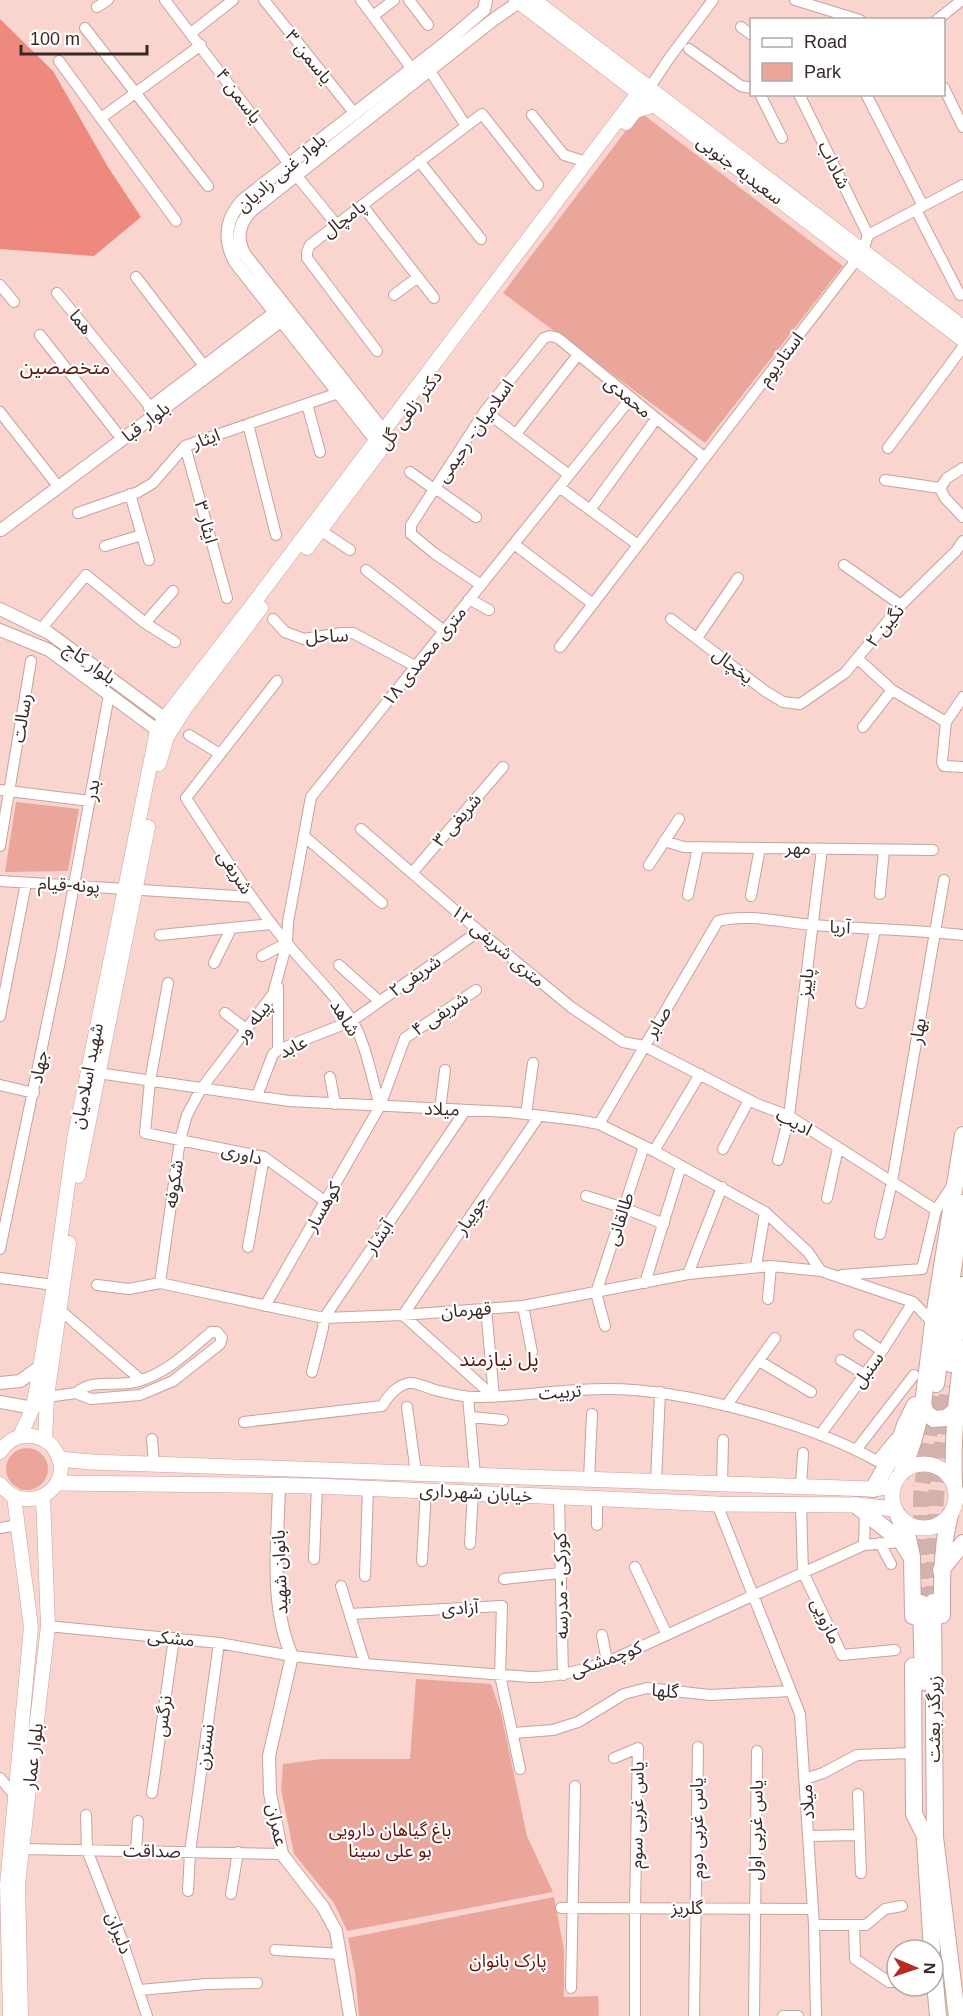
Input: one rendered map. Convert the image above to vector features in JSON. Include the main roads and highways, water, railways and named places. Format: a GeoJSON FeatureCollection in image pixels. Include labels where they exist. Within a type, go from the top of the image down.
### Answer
{"type":"FeatureCollection","features":[{"type":"Feature","properties":{"kind":"highway"},"geometry":{"type":"LineString","coordinates":[[954,1412],[946,1418],[934,1419],[926,1413],[933,1323],[963,1135]]}},
{"type":"Feature","properties":{"kind":"highway"},"geometry":{"type":"LineString","coordinates":[[873,1490],[898,1446],[905,1425],[929,1387],[963,1203]]}},
{"type":"Feature","properties":{"kind":"highway"},"geometry":{"type":"LineString","coordinates":[[897,1479],[913,1442],[963,1285]]}},
{"type":"Feature","properties":{"kind":"highway"},"geometry":{"type":"LineString","coordinates":[[959,1484],[954,1412],[963,1349]]}},
{"type":"Feature","properties":{"kind":"highway"},"geometry":{"type":"LineString","coordinates":[[860,1508],[902,1542],[912,1565]]}},
{"type":"Feature","properties":{"kind":"highway"},"geometry":{"type":"LineString","coordinates":[[932,1938],[930,1836],[944,1808],[941,1571],[944,1539],[956,1511]]}},
{"type":"Feature","properties":{"kind":"highway"},"geometry":{"type":"LineString","coordinates":[[896,1512],[908,1538],[912,1565],[914,1814],[930,1836],[957,2016]]}},
{"type":"Feature","properties":{"kind":"highway"},"geometry":{"type":"LineString","coordinates":[[941,1571],[963,1543]]}},
{"type":"Feature","properties":{"kind":"highway"},"geometry":{"type":"LineString","coordinates":[[912,1565],[937,1568],[941,1571]]}},
{"type":"Feature","properties":{"kind":"highway","name":"زیرگذر بعثت"},"geometry":{"type":"LineString","coordinates":[[927,1603],[930,1836]]}},
{"type":"Feature","properties":{"kind":"highway"},"geometry":{"type":"LineString","coordinates":[[936,1998],[938,2016]]}},
{"type":"Feature","properties":{"kind":"main road","name":"سعیدیه جنوبی"},"geometry":{"type":"LineString","coordinates":[[534,0],[860,255],[963,340]]}},
{"type":"Feature","properties":{"kind":"main road","name":"سعیدیه جنوبی"},"geometry":{"type":"LineString","coordinates":[[518,1],[644,88],[655,105],[860,255],[963,327]]}},
{"type":"Feature","properties":{"kind":"main road","name":"دکتر زلفی گل"},"geometry":{"type":"LineString","coordinates":[[166,728],[379,435],[644,88]]}},
{"type":"Feature","properties":{"kind":"main road","name":"دکتر زلفی گل"},"geometry":{"type":"LineString","coordinates":[[166,728],[320,530],[379,435],[631,115],[642,107],[655,105]]}},
{"type":"Feature","properties":{"kind":"main road","name":"شهید اسلامیان"},"geometry":{"type":"LineString","coordinates":[[20,1436],[33,1408],[54,1285],[74,1140],[132,889],[166,728]]}},
{"type":"Feature","properties":{"kind":"main road","name":"شهید اسلامیان"},"geometry":{"type":"LineString","coordinates":[[45,1440],[47,1396],[79,1169],[132,889]]}},
{"type":"Feature","properties":{"kind":"main road"},"geometry":{"type":"LineString","coordinates":[[0,1452],[11,1440],[20,1436],[45,1440],[51,1445],[59,1459],[60,1475],[51,1491],[44,1497],[34,1500],[14,1497],[0,1485]]}},
{"type":"Feature","properties":{"kind":"main road","name":"خیابان شهرداری"},"geometry":{"type":"LineString","coordinates":[[59,1459],[873,1490],[897,1479]]}},
{"type":"Feature","properties":{"kind":"main road"},"geometry":{"type":"LineString","coordinates":[[916,1464],[930,1464],[943,1469],[959,1484],[956,1511],[940,1524],[922,1528],[910,1525],[896,1512],[892,1501],[897,1479],[916,1464]]}},
{"type":"Feature","properties":{"kind":"main road","name":"خیابان شهرداری"},"geometry":{"type":"LineString","coordinates":[[57,1483],[317,1486],[717,1504],[801,1505],[896,1512]]}},
{"type":"Feature","properties":{"kind":"main road","name":"بلوار عمار"},"geometry":{"type":"LineString","coordinates":[[10,2016],[5,1988],[8,1885],[31,1627],[14,1497]]}},
{"type":"Feature","properties":{"kind":"main road","name":"بلوار عمار"},"geometry":{"type":"LineString","coordinates":[[21,2016],[8,1885],[21,1849],[48,1626],[44,1497]]}},
{"type":"Feature","properties":{"kind":"tunnel"},"geometry":{"type":"LineString","coordinates":[[921,1603],[921,1496],[936,1384]]}},
{"type":"Feature","properties":{"kind":"tunnel"},"geometry":{"type":"LineString","coordinates":[[933,1602],[936,1496],[948,1386]]}},
{"type":"Feature","properties":{"kind":"district","name":"متخصصین"},"geometry":{"type":"Point","coordinates":[65,367]}},
{"type":"Feature","properties":{"kind":"district","name":"پل نیازمند"},"geometry":{"type":"Point","coordinates":[499,1359]}},
{"type":"Feature","properties":{"kind":"park label","name":"باغ گیاهان دارویی بو علی سینا"},"geometry":{"type":"Point","coordinates":[390,1840]}},
{"type":"Feature","properties":{"kind":"park label","name":"پارک بانوان"},"geometry":{"type":"Point","coordinates":[508,1961]}}]}
